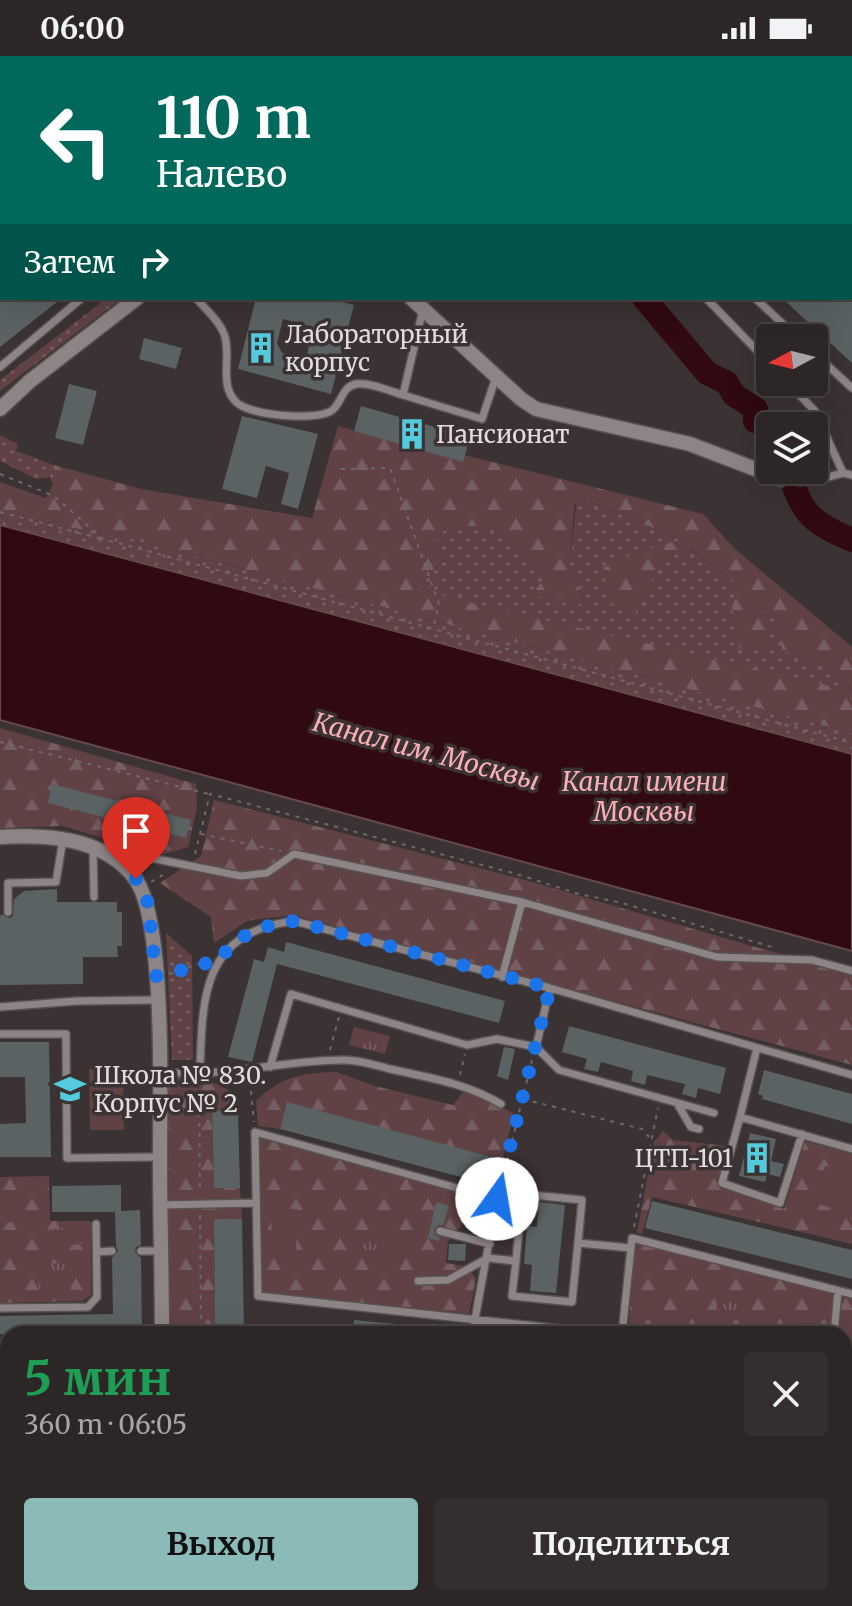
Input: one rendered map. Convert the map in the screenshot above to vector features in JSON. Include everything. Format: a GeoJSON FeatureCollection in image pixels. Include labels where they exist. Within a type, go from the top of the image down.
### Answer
{"type":"FeatureCollection","features":[{"type":"Feature","properties":{"kind":"street"},"geometry":{"type":"LineString","coordinates":[[0,409],[30,381],[134,300]]}},
{"type":"Feature","properties":{"kind":"street"},"geometry":{"type":"LineString","coordinates":[[413,300],[496,377],[536,409],[690,444],[756,469]]}},
{"type":"Feature","properties":{"kind":"street"},"geometry":{"type":"LineString","coordinates":[[0,837],[63,839],[93,848],[125,866],[141,888],[152,926],[156,976],[162,1326]]}},
{"type":"Feature","properties":{"kind":"lane"},"geometry":{"type":"LineString","coordinates":[[0,367],[80,300]]}},
{"type":"Feature","properties":{"kind":"lane"},"geometry":{"type":"LineString","coordinates":[[198,300],[222,327],[231,395],[243,407],[264,414],[325,413],[334,409],[346,390],[357,384],[482,419],[496,377]]}},
{"type":"Feature","properties":{"kind":"lane"},"geometry":{"type":"LineString","coordinates":[[708,300],[756,350]]}},
{"type":"Feature","properties":{"kind":"lane"},"geometry":{"type":"LineString","coordinates":[[757,300],[783,324]]}},
{"type":"Feature","properties":{"kind":"lane"},"geometry":{"type":"LineString","coordinates":[[403,395],[423,309]]}},
{"type":"Feature","properties":{"kind":"lane"},"geometry":{"type":"LineString","coordinates":[[828,366],[852,388]]}},
{"type":"Feature","properties":{"kind":"lane"},"geometry":{"type":"LineString","coordinates":[[801,396],[815,411],[848,474],[828,478]]}},
{"type":"Feature","properties":{"kind":"lane"},"geometry":{"type":"LineString","coordinates":[[8,912],[8,883],[56,882],[63,839]]}},
{"type":"Feature","properties":{"kind":"lane"},"geometry":{"type":"LineString","coordinates":[[93,848],[94,897]]}},
{"type":"Feature","properties":{"kind":"lane"},"geometry":{"type":"LineString","coordinates":[[125,866],[146,857],[241,876],[267,873],[294,854],[522,902],[717,957],[812,960],[852,971]]}},
{"type":"Feature","properties":{"kind":"lane"},"geometry":{"type":"LineString","coordinates":[[502,977],[522,902]]}},
{"type":"Feature","properties":{"kind":"lane"},"geometry":{"type":"LineString","coordinates":[[200,1073],[201,1019],[208,990],[224,952],[245,934],[268,924],[294,921],[550,988],[852,1075]]}},
{"type":"Feature","properties":{"kind":"lane"},"geometry":{"type":"LineString","coordinates":[[536,1047],[550,988]]}},
{"type":"Feature","properties":{"kind":"lane"},"geometry":{"type":"LineString","coordinates":[[270,1067],[291,994],[467,1045],[497,1039],[536,1047],[559,1070],[714,1113]]}},
{"type":"Feature","properties":{"kind":"lane"},"geometry":{"type":"LineString","coordinates":[[0,1007],[77,1001],[157,1000]]}},
{"type":"Feature","properties":{"kind":"lane"},"geometry":{"type":"LineString","coordinates":[[0,1034],[66,1034],[67,1158],[160,1157]]}},
{"type":"Feature","properties":{"kind":"lane"},"geometry":{"type":"LineString","coordinates":[[757,1048],[722,1183],[780,1203],[802,1134]]}},
{"type":"Feature","properties":{"kind":"lane"},"geometry":{"type":"LineString","coordinates":[[160,1073],[240,1072],[351,1060],[476,1089],[501,1104]]}},
{"type":"Feature","properties":{"kind":"lane"},"geometry":{"type":"LineString","coordinates":[[677,1103],[691,1127],[699,1129]]}},
{"type":"Feature","properties":{"kind":"lane"},"geometry":{"type":"LineString","coordinates":[[740,1117],[852,1149]]}},
{"type":"Feature","properties":{"kind":"lane"},"geometry":{"type":"LineString","coordinates":[[474,1326],[475,1319],[488,1258],[497,1199],[255,1132],[258,1296],[475,1319],[537,1326]]}},
{"type":"Feature","properties":{"kind":"lane"},"geometry":{"type":"LineString","coordinates":[[522,1194],[582,1200],[578,1243],[572,1302],[512,1296],[522,1194]]}},
{"type":"Feature","properties":{"kind":"lane"},"geometry":{"type":"LineString","coordinates":[[161,1205],[256,1203]]}},
{"type":"Feature","properties":{"kind":"lane"},"geometry":{"type":"LineString","coordinates":[[0,1308],[88,1307],[97,1297],[96,1224]]}},
{"type":"Feature","properties":{"kind":"lane"},"geometry":{"type":"LineString","coordinates":[[440,1231],[490,1244]]}},
{"type":"Feature","properties":{"kind":"lane"},"geometry":{"type":"LineString","coordinates":[[623,1326],[632,1238],[852,1294]]}},
{"type":"Feature","properties":{"kind":"lane"},"geometry":{"type":"LineString","coordinates":[[578,1243],[631,1248]]}},
{"type":"Feature","properties":{"kind":"lane"},"geometry":{"type":"LineString","coordinates":[[97,1252],[112,1251]]}},
{"type":"Feature","properties":{"kind":"lane"},"geometry":{"type":"LineString","coordinates":[[141,1251],[161,1251]]}},
{"type":"Feature","properties":{"kind":"lane"},"geometry":{"type":"LineString","coordinates":[[418,1281],[448,1280],[488,1258],[516,1261]]}},
{"type":"Feature","properties":{"kind":"lane"},"geometry":{"type":"LineString","coordinates":[[835,1326],[838,1291]]}},
{"type":"Feature","properties":{"kind":"path"},"geometry":{"type":"LineString","coordinates":[[341,469],[390,468],[439,604],[433,629]]}},
{"type":"Feature","properties":{"kind":"path"},"geometry":{"type":"LineString","coordinates":[[0,474],[54,496],[103,539]]}},
{"type":"Feature","properties":{"kind":"path"},"geometry":{"type":"LineString","coordinates":[[0,512],[852,743]]}},
{"type":"Feature","properties":{"kind":"path"},"geometry":{"type":"LineString","coordinates":[[0,742],[513,873],[775,948]]}},
{"type":"Feature","properties":{"kind":"path"},"geometry":{"type":"LineString","coordinates":[[141,888],[195,854],[210,794]]}},
{"type":"Feature","properties":{"kind":"path"},"geometry":{"type":"LineString","coordinates":[[200,833],[294,854]]}},
{"type":"Feature","properties":{"kind":"path"},"geometry":{"type":"LineString","coordinates":[[156,976],[200,962],[218,962]]}},
{"type":"Feature","properties":{"kind":"path"},"geometry":{"type":"LineString","coordinates":[[327,1061],[342,1008]]}},
{"type":"Feature","properties":{"kind":"path"},"geometry":{"type":"LineString","coordinates":[[497,1199],[536,1047]]}},
{"type":"Feature","properties":{"kind":"path"},"geometry":{"type":"LineString","coordinates":[[460,1076],[463,1060]]}},
{"type":"Feature","properties":{"kind":"path"},"geometry":{"type":"LineString","coordinates":[[251,1087],[253,1111]]}},
{"type":"Feature","properties":{"kind":"path"},"geometry":{"type":"LineString","coordinates":[[522,1099],[642,1129],[650,1138]]}},
{"type":"Feature","properties":{"kind":"path"},"geometry":{"type":"LineString","coordinates":[[632,1238],[656,1115]]}},
{"type":"Feature","properties":{"kind":"green space"},"geometry":{"type":"Polygon","coordinates":[[[104,300],[119,300],[0,391],[0,380],[104,300]]]}},
{"type":"Feature","properties":{"kind":"green space"},"geometry":{"type":"Polygon","coordinates":[[[338,426],[462,461],[464,455],[703,514],[734,548],[852,647],[852,733],[120,536],[0,515],[0,482],[46,498],[53,485],[54,465],[141,489],[312,518],[338,426]],[[578,496],[574,509],[570,565],[585,605],[532,595],[545,577],[531,558],[492,526],[446,526],[436,541],[446,559],[413,585],[437,595],[851,691],[841,672],[782,650],[777,616],[765,608],[767,648],[740,649],[732,608],[738,584],[690,549],[662,561],[634,615],[607,601],[604,567],[639,551],[681,540],[578,496]]]}},
{"type":"Feature","properties":{"kind":"green space"},"geometry":{"type":"Polygon","coordinates":[[[0,435],[18,444],[16,451],[54,465],[53,485],[50,477],[36,479],[0,461],[0,435]]]}},
{"type":"Feature","properties":{"kind":"green space"},"geometry":{"type":"Polygon","coordinates":[[[577,496],[683,541],[639,551],[634,615],[662,561],[689,549],[738,584],[732,609],[764,608],[777,616],[782,650],[841,672],[851,692],[437,595],[412,584],[446,560],[436,541],[447,526],[492,526],[531,558],[545,577],[533,595],[585,604],[570,565],[577,496]]]}},
{"type":"Feature","properties":{"kind":"green space"},"geometry":{"type":"Polygon","coordinates":[[[0,515],[120,536],[852,733],[852,754],[0,525],[0,515]]]}},
{"type":"Feature","properties":{"kind":"green space"},"geometry":{"type":"Polygon","coordinates":[[[0,728],[196,784],[197,808],[188,847],[161,855],[63,826],[0,828],[0,728]]]}},
{"type":"Feature","properties":{"kind":"green space"},"geometry":{"type":"Polygon","coordinates":[[[214,800],[518,878],[852,975],[852,1065],[293,915],[247,921],[214,943],[211,917],[160,883],[201,856],[214,800]]]}},
{"type":"Feature","properties":{"kind":"green space"},"geometry":{"type":"Polygon","coordinates":[[[166,933],[192,956],[193,1060],[172,1060],[166,933]]]}},
{"type":"Feature","properties":{"kind":"green space"},"geometry":{"type":"Polygon","coordinates":[[[354,1027],[390,1036],[385,1054],[349,1045],[354,1027]]]}},
{"type":"Feature","properties":{"kind":"green space"},"geometry":{"type":"Polygon","coordinates":[[[123,1068],[124,1130],[90,1130],[89,1069],[123,1068]]]}},
{"type":"Feature","properties":{"kind":"green space"},"geometry":{"type":"Polygon","coordinates":[[[336,1072],[375,1086],[453,1105],[464,1091],[514,1113],[494,1194],[487,1192],[494,1158],[288,1103],[280,1129],[258,1126],[256,1101],[275,1086],[302,1075],[336,1072]]]}},
{"type":"Feature","properties":{"kind":"green space"},"geometry":{"type":"Polygon","coordinates":[[[168,1077],[214,1084],[239,1098],[238,1111],[212,1112],[214,1188],[240,1188],[242,1219],[214,1220],[215,1326],[170,1326],[168,1077]]]}},
{"type":"Feature","properties":{"kind":"green space"},"geometry":{"type":"Polygon","coordinates":[[[663,1131],[673,1140],[727,1146],[718,1186],[784,1209],[805,1141],[852,1154],[852,1244],[652,1197],[642,1234],[637,1233],[654,1142],[663,1131]]]}},
{"type":"Feature","properties":{"kind":"green space"},"geometry":{"type":"Polygon","coordinates":[[[259,1136],[473,1197],[486,1207],[484,1221],[468,1218],[448,1241],[446,1263],[466,1266],[476,1279],[469,1314],[262,1292],[259,1136]]]}},
{"type":"Feature","properties":{"kind":"green space"},"geometry":{"type":"Polygon","coordinates":[[[825,1166],[852,1173],[852,1213],[815,1203],[825,1166]]]}},
{"type":"Feature","properties":{"kind":"green space"},"geometry":{"type":"Polygon","coordinates":[[[49,1176],[50,1221],[91,1221],[91,1295],[83,1301],[0,1303],[0,1177],[49,1176]]]}},
{"type":"Feature","properties":{"kind":"green space"},"geometry":{"type":"Polygon","coordinates":[[[21,1190],[21,1222],[0,1223],[0,1191],[21,1190]]]}},
{"type":"Feature","properties":{"kind":"green space"},"geometry":{"type":"Polygon","coordinates":[[[272,1208],[297,1209],[296,1257],[271,1256],[272,1208]]]}},
{"type":"Feature","properties":{"kind":"green space"},"geometry":{"type":"Polygon","coordinates":[[[82,1228],[82,1244],[51,1248],[51,1229],[82,1228]]]}},
{"type":"Feature","properties":{"kind":"green space"},"geometry":{"type":"Polygon","coordinates":[[[359,1230],[401,1236],[398,1260],[356,1254],[359,1230]]]}},
{"type":"Feature","properties":{"kind":"green space"},"geometry":{"type":"Polygon","coordinates":[[[636,1243],[833,1294],[831,1326],[628,1326],[636,1243]]]}},
{"type":"Feature","properties":{"kind":"green space"},"geometry":{"type":"Polygon","coordinates":[[[70,1263],[71,1292],[39,1293],[39,1264],[70,1263]]]}},
{"type":"Feature","properties":{"kind":"green space"},"geometry":{"type":"Polygon","coordinates":[[[718,1291],[749,1294],[746,1317],[716,1314],[718,1291]]]}},
{"type":"Feature","properties":{"kind":"green space"},"geometry":{"type":"Polygon","coordinates":[[[842,1296],[852,1299],[852,1326],[840,1326],[842,1296]]]}},
{"type":"Feature","properties":{"kind":"water","name":"Канал имени Москвы"},"geometry":{"type":"Polygon","coordinates":[[[0,525],[852,754],[852,951],[0,720],[0,525]]]}},
{"type":"Feature","properties":{"kind":"building"},"geometry":{"type":"Polygon","coordinates":[[[0,300],[59,300],[0,347],[0,300]]]}},
{"type":"Feature","properties":{"kind":"building","name":"Лабораторный корпус"},"geometry":{"type":"Polygon","coordinates":[[[255,300],[334,300],[354,305],[331,394],[238,369],[255,300]],[[283,319],[277,343],[282,353],[306,359],[312,332],[308,331],[309,326],[283,319]]]}},
{"type":"Feature","properties":{"kind":"building"},"geometry":{"type":"Polygon","coordinates":[[[784,300],[852,300],[852,363],[828,341],[828,324],[810,324],[784,300]]]}},
{"type":"Feature","properties":{"kind":"building"},"geometry":{"type":"Polygon","coordinates":[[[144,338],[182,348],[176,369],[139,359],[144,338]]]}},
{"type":"Feature","properties":{"kind":"building"},"geometry":{"type":"Polygon","coordinates":[[[69,384],[97,391],[83,445],[55,438],[69,384]]]}},
{"type":"Feature","properties":{"kind":"building","name":"Пансионат"},"geometry":{"type":"Polygon","coordinates":[[[361,406],[470,437],[463,462],[354,431],[361,406]]]}},
{"type":"Feature","properties":{"kind":"building"},"geometry":{"type":"Polygon","coordinates":[[[242,416],[318,434],[298,509],[281,504],[289,473],[266,466],[257,498],[222,489],[242,416]]]}},
{"type":"Feature","properties":{"kind":"building"},"geometry":{"type":"Polygon","coordinates":[[[52,784],[191,820],[186,838],[48,803],[52,784]]]}},
{"type":"Feature","properties":{"kind":"building"},"geometry":{"type":"Polygon","coordinates":[[[57,889],[57,902],[117,902],[117,912],[122,912],[122,946],[117,946],[118,957],[83,957],[83,984],[0,985],[0,916],[13,916],[14,899],[24,891],[57,889]]]}},
{"type":"Feature","properties":{"kind":"building"},"geometry":{"type":"Polygon","coordinates":[[[286,942],[505,1001],[499,1023],[277,964],[252,1062],[228,1057],[254,959],[264,962],[268,947],[284,952],[286,942]]]}},
{"type":"Feature","properties":{"kind":"building"},"geometry":{"type":"Polygon","coordinates":[[[569,1026],[726,1068],[720,1094],[698,1088],[696,1098],[682,1094],[685,1084],[647,1075],[645,1085],[631,1081],[633,1071],[601,1062],[598,1072],[584,1069],[587,1059],[562,1052],[569,1026]]]}},
{"type":"Feature","properties":{"kind":"building"},"geometry":{"type":"Polygon","coordinates":[[[0,1042],[49,1042],[51,1157],[0,1157],[0,1124],[26,1123],[25,1077],[0,1077],[0,1042]]]}},
{"type":"Feature","properties":{"kind":"building"},"geometry":{"type":"Polygon","coordinates":[[[504,1047],[515,1049],[508,1080],[497,1076],[504,1047]]]}},
{"type":"Feature","properties":{"kind":"building"},"geometry":{"type":"Polygon","coordinates":[[[764,1070],[852,1094],[852,1124],[762,1099],[763,1096],[758,1094],[764,1070]]]}},
{"type":"Feature","properties":{"kind":"building"},"geometry":{"type":"Polygon","coordinates":[[[287,1102],[495,1158],[487,1184],[280,1129],[287,1102]]]}},
{"type":"Feature","properties":{"kind":"building"},"geometry":{"type":"Polygon","coordinates":[[[212,1111],[238,1111],[240,1188],[214,1188],[212,1111]]]}},
{"type":"Feature","properties":{"kind":"building","name":"ЦТП-101"},"geometry":{"type":"Polygon","coordinates":[[[750,1133],[776,1139],[771,1161],[784,1164],[780,1177],[767,1174],[765,1182],[739,1176],[750,1133]]]}},
{"type":"Feature","properties":{"kind":"building"},"geometry":{"type":"Polygon","coordinates":[[[121,1185],[121,1211],[140,1210],[141,1245],[136,1247],[135,1252],[141,1258],[142,1326],[0,1326],[0,1316],[113,1314],[112,1258],[118,1251],[115,1212],[52,1212],[52,1186],[121,1185]]]}},
{"type":"Feature","properties":{"kind":"building"},"geometry":{"type":"Polygon","coordinates":[[[652,1201],[852,1250],[852,1279],[645,1228],[652,1201]]]}},
{"type":"Feature","properties":{"kind":"building"},"geometry":{"type":"Polygon","coordinates":[[[436,1202],[449,1206],[443,1225],[434,1229],[439,1241],[428,1238],[436,1202]]]}},
{"type":"Feature","properties":{"kind":"building"},"geometry":{"type":"Polygon","coordinates":[[[539,1202],[565,1205],[556,1293],[530,1291],[532,1265],[524,1264],[527,1226],[537,1227],[539,1202]]]}},
{"type":"Feature","properties":{"kind":"building"},"geometry":{"type":"Polygon","coordinates":[[[214,1219],[242,1219],[244,1326],[215,1326],[214,1219]]]}},
{"type":"Feature","properties":{"kind":"building"},"geometry":{"type":"Polygon","coordinates":[[[449,1244],[466,1244],[465,1261],[448,1260],[449,1244]]]}},
{"type":"Feature","properties":{"kind":"building"},"geometry":{"type":"Polygon","coordinates":[[[354,1320],[416,1326],[354,1326],[354,1320]]]}},
{"type":"Feature","properties":{"kind":"waterway"},"geometry":{"type":"LineString","coordinates":[[646,300],[707,373],[727,383],[734,395],[756,409],[756,421]]}},
{"type":"Feature","properties":{"kind":"waterway"},"geometry":{"type":"LineString","coordinates":[[793,484],[803,507],[817,522],[852,540]]}},
{"type":"Feature","properties":{"kind":"place","name":"Лабораторный корпус"},"geometry":{"type":"Point","coordinates":[261,348]}},
{"type":"Feature","properties":{"kind":"place","name":"Пансионат"},"geometry":{"type":"Point","coordinates":[412,434]}},
{"type":"Feature","properties":{"kind":"place","name":"Школа № 830. Корпус № 2"},"geometry":{"type":"Point","coordinates":[70,1089]}},
{"type":"Feature","properties":{"kind":"place","name":"ЦТП-101"},"geometry":{"type":"Point","coordinates":[757,1158]}},
{"type":"Feature","properties":{"kind":"route"},"geometry":{"type":"LineString","coordinates":[[136,879],[148,903],[156,976],[200,962],[218,962],[224,952],[245,934],[268,924],[294,921],[550,988],[497,1199]]}},
{"type":"Feature","properties":{"kind":"water label","name":"Канал им. Москвы"},"geometry":{"type":"Point","coordinates":[426,751]}}]}
